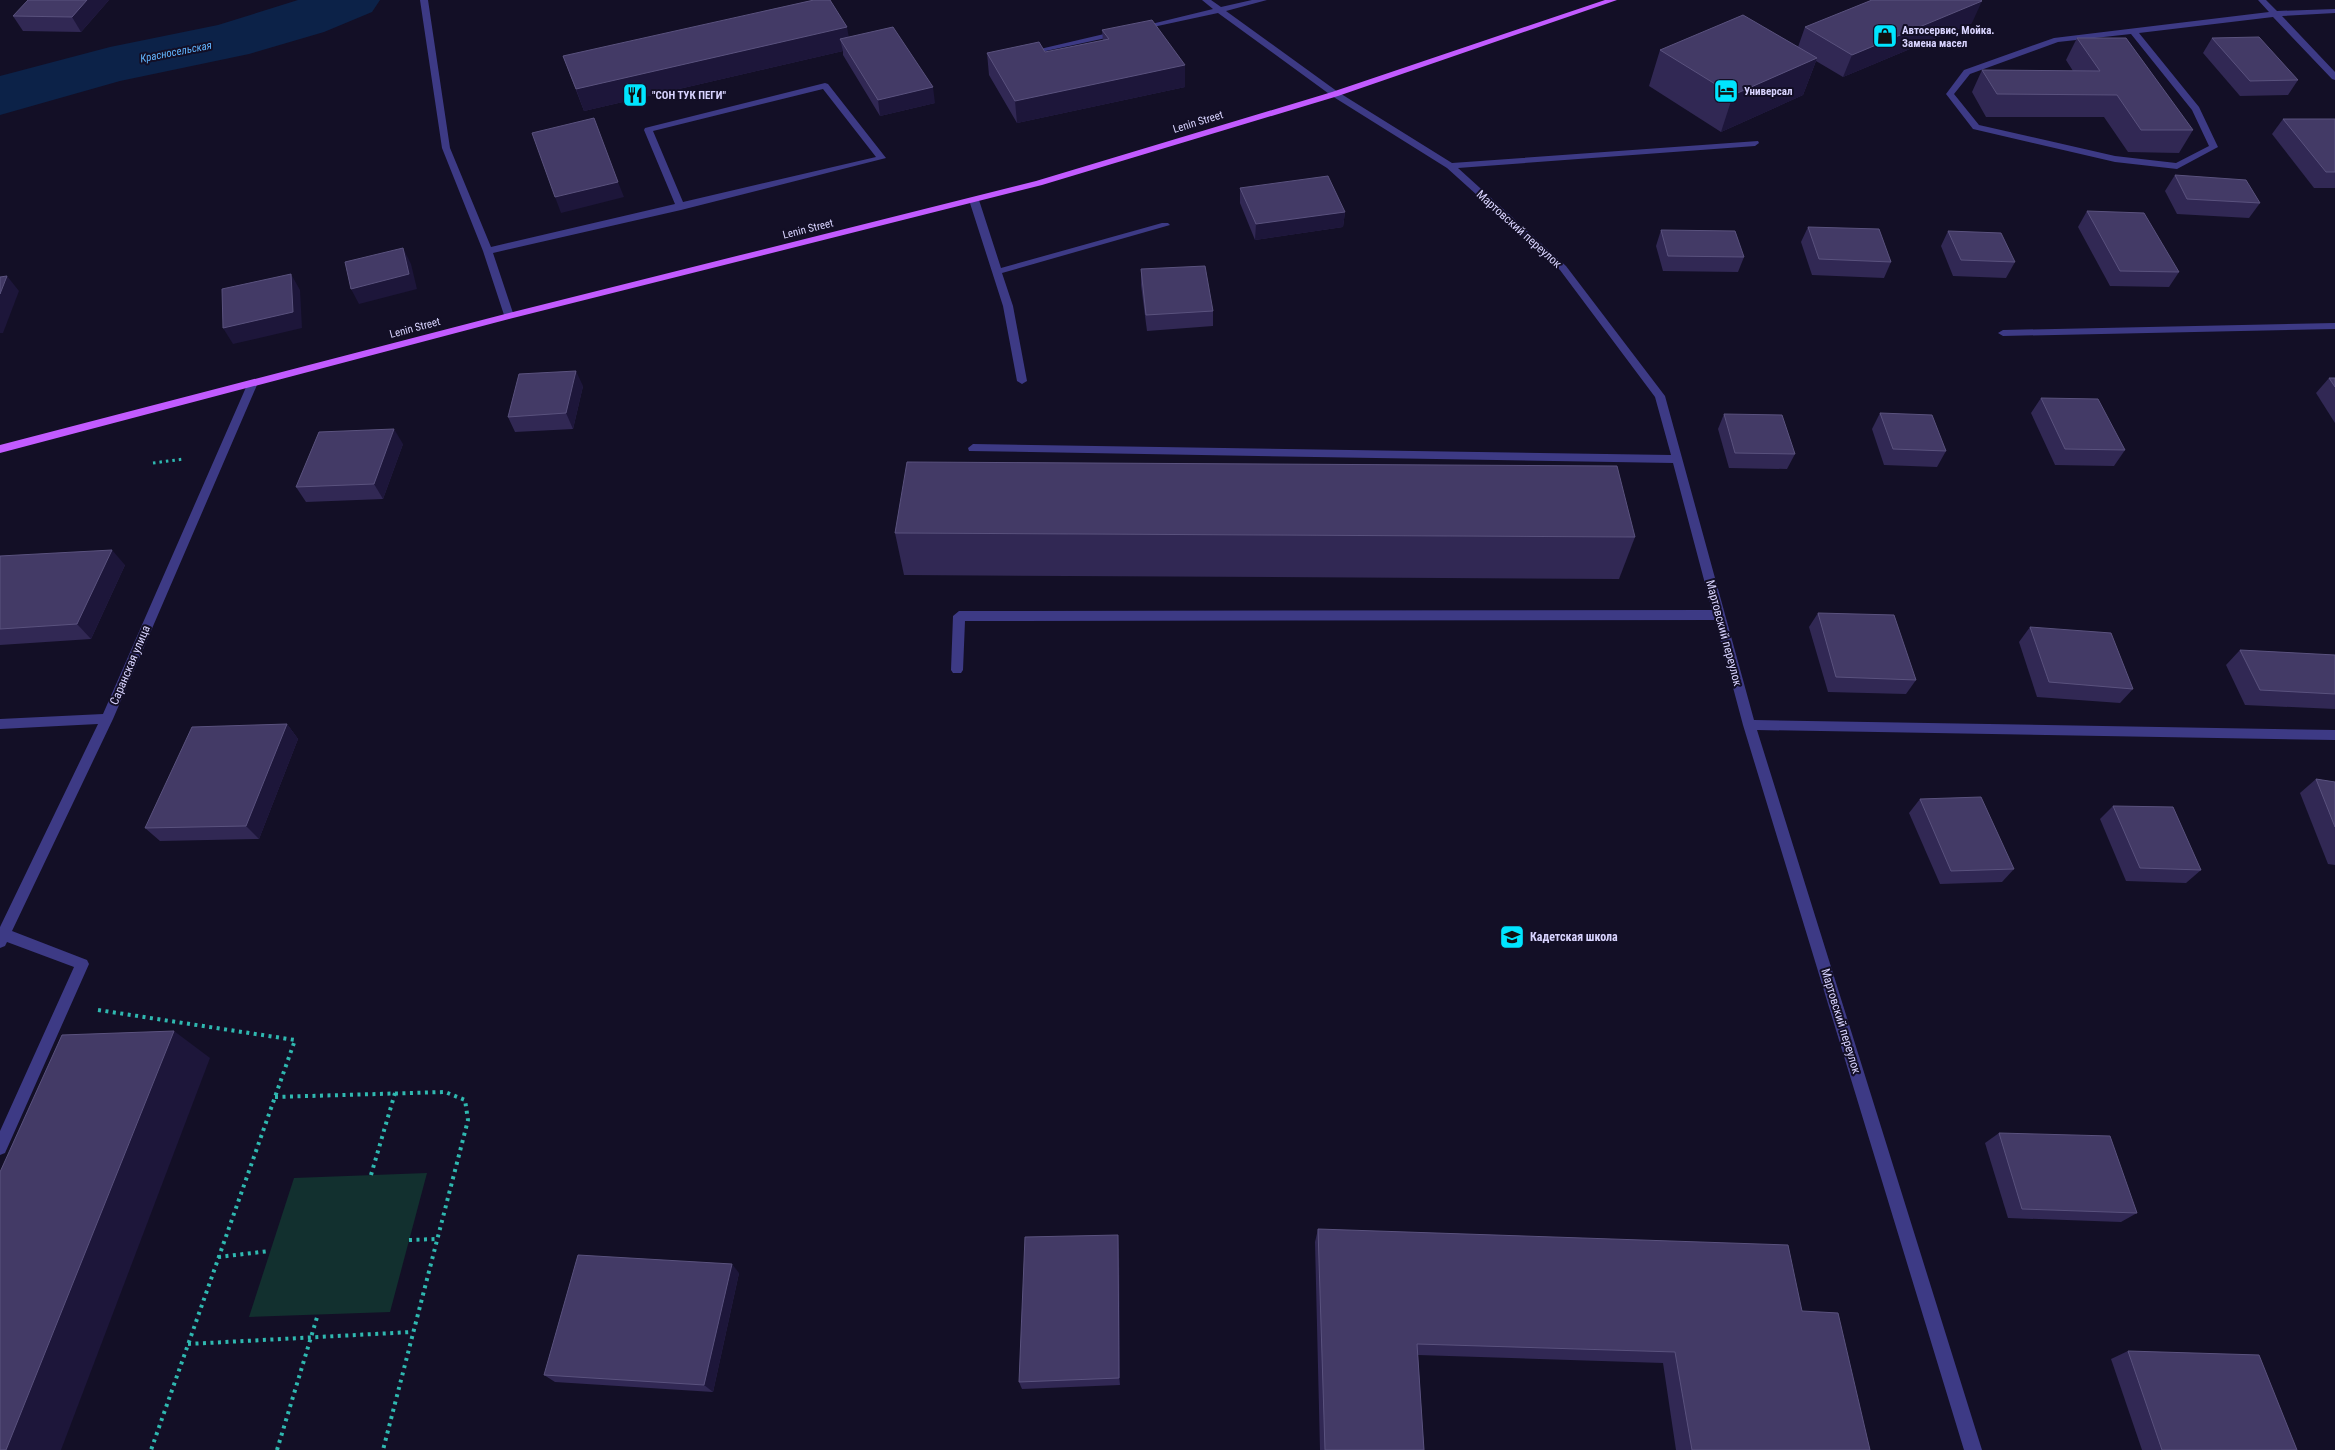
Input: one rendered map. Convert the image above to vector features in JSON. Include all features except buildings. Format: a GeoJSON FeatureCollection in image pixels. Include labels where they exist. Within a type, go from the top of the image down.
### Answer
{"type":"FeatureCollection","features":[{"type":"Feature","properties":{"kind":"main road","name":"Lenin Street"},"geometry":{"type":"LineString","coordinates":[[0,450],[509,316],[1048,180],[1335,94],[1613,0]]}},
{"type":"Feature","properties":{"kind":"street"},"geometry":{"type":"LineString","coordinates":[[424,0],[446,148],[488,251],[509,316]]}},
{"type":"Feature","properties":{"kind":"street","name":"Мартовский переулок"},"geometry":{"type":"LineString","coordinates":[[1206,0],[1335,94],[1450,166],[1563,268],[1660,396],[1749,725],[1973,1450]]}},
{"type":"Feature","properties":{"kind":"street"},"geometry":{"type":"LineString","coordinates":[[1133,30],[1263,0]]}},
{"type":"Feature","properties":{"kind":"street"},"geometry":{"type":"LineString","coordinates":[[2262,0],[2335,77]]}},
{"type":"Feature","properties":{"kind":"street"},"geometry":{"type":"LineString","coordinates":[[2132,31],[2196,109],[2214,147],[2177,166],[2115,159],[1976,127],[1950,94],[1967,72],[2057,40],[2132,31],[2275,14],[2335,11]]}},
{"type":"Feature","properties":{"kind":"street"},"geometry":{"type":"LineString","coordinates":[[1019,55],[1124,32]]}},
{"type":"Feature","properties":{"kind":"street"},"geometry":{"type":"LineString","coordinates":[[488,251],[681,207],[882,158],[826,86],[648,130],[681,207]]}},
{"type":"Feature","properties":{"kind":"street"},"geometry":{"type":"LineString","coordinates":[[1450,166],[1756,143]]}},
{"type":"Feature","properties":{"kind":"street"},"geometry":{"type":"LineString","coordinates":[[974,200],[1008,306],[1022,380]]}},
{"type":"Feature","properties":{"kind":"street"},"geometry":{"type":"LineString","coordinates":[[996,272],[1165,225]]}},
{"type":"Feature","properties":{"kind":"street"},"geometry":{"type":"LineString","coordinates":[[2003,333],[2335,326]]}},
{"type":"Feature","properties":{"kind":"street","name":"Саранская улица"},"geometry":{"type":"LineString","coordinates":[[2,938],[107,720],[252,385]]}},
{"type":"Feature","properties":{"kind":"street"},"geometry":{"type":"LineString","coordinates":[[972,448],[1677,460]]}},
{"type":"Feature","properties":{"kind":"street"},"geometry":{"type":"LineString","coordinates":[[957,670],[959,616],[1718,615]]}},
{"type":"Feature","properties":{"kind":"street"},"geometry":{"type":"LineString","coordinates":[[0,724],[107,720]]}},
{"type":"Feature","properties":{"kind":"street"},"geometry":{"type":"LineString","coordinates":[[1749,725],[2335,735]]}},
{"type":"Feature","properties":{"kind":"street"},"geometry":{"type":"LineString","coordinates":[[0,1148],[82,964],[2,938]]}},
{"type":"Feature","properties":{"kind":"path"},"geometry":{"type":"LineString","coordinates":[[64,1005],[295,1040],[151,1450]]}},
{"type":"Feature","properties":{"kind":"path"},"geometry":{"type":"LineString","coordinates":[[275,1098],[445,1092],[465,1100],[468,1120],[383,1450]]}},
{"type":"Feature","properties":{"kind":"path"},"geometry":{"type":"LineString","coordinates":[[371,1175],[396,1093]]}},
{"type":"Feature","properties":{"kind":"path"},"geometry":{"type":"LineString","coordinates":[[409,1240],[437,1239]]}},
{"type":"Feature","properties":{"kind":"path"},"geometry":{"type":"LineString","coordinates":[[218,1257],[270,1251]]}},
{"type":"Feature","properties":{"kind":"path"},"geometry":{"type":"LineString","coordinates":[[277,1450],[318,1314]]}},
{"type":"Feature","properties":{"kind":"path"},"geometry":{"type":"LineString","coordinates":[[188,1344],[412,1332]]}},
{"type":"Feature","properties":{"kind":"green space"},"geometry":{"type":"Polygon","coordinates":[[[427,1173],[390,1312],[249,1317],[294,1178],[427,1173]]]}},
{"type":"Feature","properties":{"kind":"waterway","name":"Красносельская"},"geometry":{"type":"LineString","coordinates":[[0,96],[110,65],[228,41],[303,19],[351,0]]}},
{"type":"Feature","properties":{"kind":"place","name":"Автосервис, Мойка. Замена масел"},"geometry":{"type":"Point","coordinates":[1885,36]}},
{"type":"Feature","properties":{"kind":"place","name":"Универсал"},"geometry":{"type":"Point","coordinates":[1726,91]}},
{"type":"Feature","properties":{"kind":"place","name":"\"СОН ТУК ПЕГИ\""},"geometry":{"type":"Point","coordinates":[635,95]}},
{"type":"Feature","properties":{"kind":"place","name":"Кадетская школа"},"geometry":{"type":"Point","coordinates":[1512,937]}}]}
